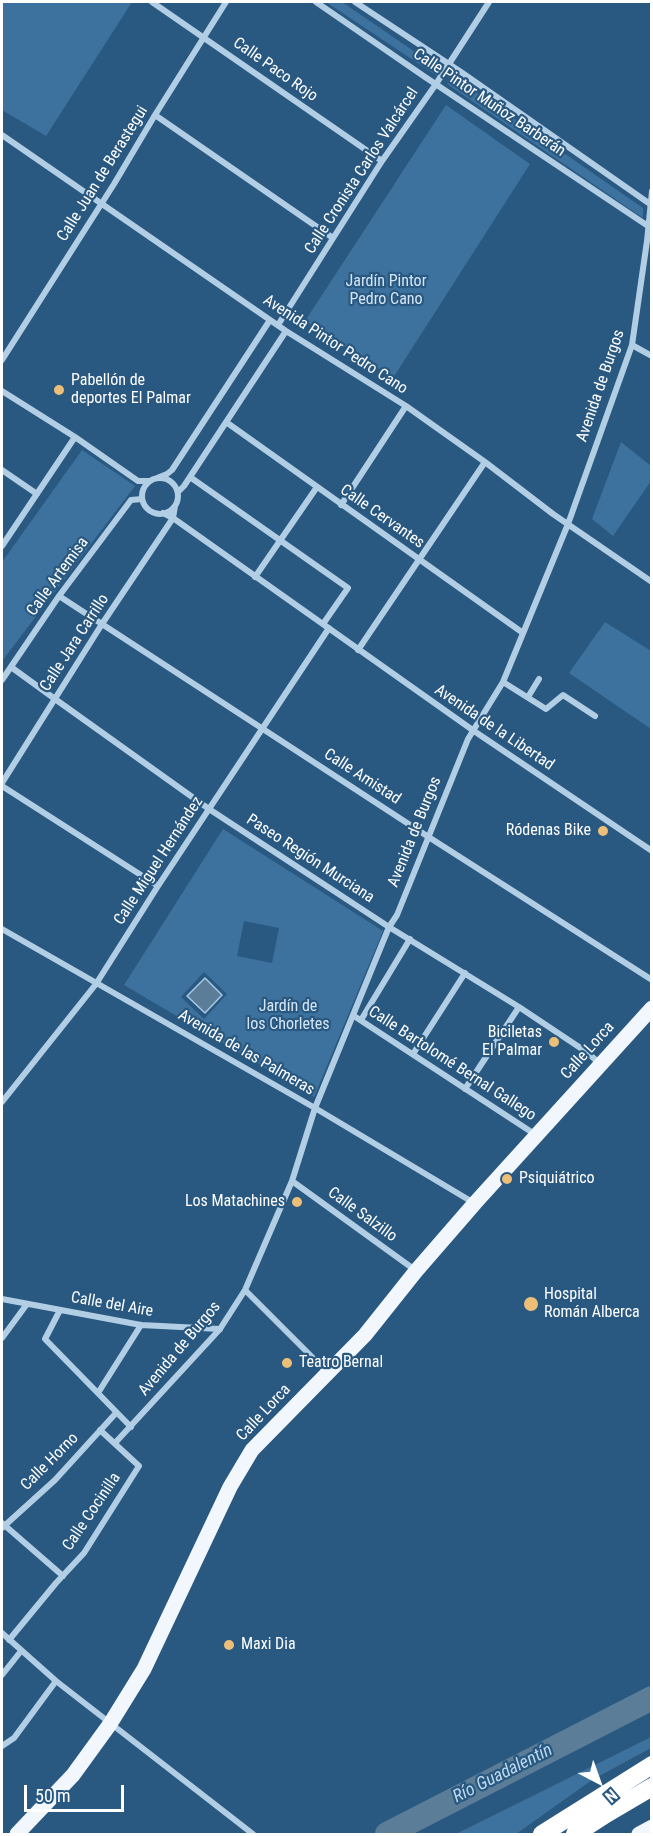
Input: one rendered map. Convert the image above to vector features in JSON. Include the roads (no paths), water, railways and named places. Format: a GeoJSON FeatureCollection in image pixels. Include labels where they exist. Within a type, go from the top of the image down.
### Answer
{"type":"FeatureCollection","features":[{"type":"Feature","properties":{"kind":"highway"},"geometry":{"type":"LineString","coordinates":[[542,1834],[651,1766]]}},
{"type":"Feature","properties":{"kind":"highway"},"geometry":{"type":"LineString","coordinates":[[575,1834],[651,1787]]}},
{"type":"Feature","properties":{"kind":"main road","name":"Calle Lorca"},"geometry":{"type":"LineString","coordinates":[[17,1834],[73,1775],[110,1724],[144,1670],[230,1487],[252,1450],[365,1335],[475,1203],[651,1008]]}},
{"type":"Feature","properties":{"kind":"main road"},"geometry":{"type":"LineString","coordinates":[[639,1834],[651,1827]]}},
{"type":"Feature","properties":{"kind":"street","name":"Calle Paco Rojo"},"geometry":{"type":"LineString","coordinates":[[152,2],[382,161]]}},
{"type":"Feature","properties":{"kind":"street","name":"Calle Juan de Berastegui"},"geometry":{"type":"LineString","coordinates":[[2,360],[226,2]]}},
{"type":"Feature","properties":{"kind":"street","name":"Calle Pintor Muñoz Barberán"},"geometry":{"type":"LineString","coordinates":[[315,2],[648,226]]}},
{"type":"Feature","properties":{"kind":"street","name":"Calle Pintor Muñoz Barberán"},"geometry":{"type":"LineString","coordinates":[[355,2],[461,72],[650,204]]}},
{"type":"Feature","properties":{"kind":"street","name":"Calle Cronista Carlos Valcárcel"},"geometry":{"type":"LineString","coordinates":[[278,325],[382,161],[436,84],[489,2]]}},
{"type":"Feature","properties":{"kind":"street"},"geometry":{"type":"LineString","coordinates":[[155,115],[333,238]]}},
{"type":"Feature","properties":{"kind":"street","name":"Avenida Pintor Pedro Cano"},"geometry":{"type":"LineString","coordinates":[[2,135],[286,331],[406,406],[651,582]]}},
{"type":"Feature","properties":{"kind":"street","name":"Avenida de Burgos"},"geometry":{"type":"LineString","coordinates":[[115,1443],[220,1329],[245,1290],[292,1180],[315,1108],[389,927],[397,915],[427,836],[468,739],[503,682],[568,524],[632,345],[651,191]]}},
{"type":"Feature","properties":{"kind":"street"},"geometry":{"type":"LineString","coordinates":[[2,391],[75,437],[138,481],[149,481],[172,470],[270,320]]}},
{"type":"Feature","properties":{"kind":"street"},"geometry":{"type":"LineString","coordinates":[[178,492],[182,490],[286,331]]}},
{"type":"Feature","properties":{"kind":"street"},"geometry":{"type":"LineString","coordinates":[[632,345],[651,356]]}},
{"type":"Feature","properties":{"kind":"street"},"geometry":{"type":"LineString","coordinates":[[341,505],[406,406]]}},
{"type":"Feature","properties":{"kind":"street","name":"Calle Cervantes"},"geometry":{"type":"LineString","coordinates":[[226,422],[523,633]]}},
{"type":"Feature","properties":{"kind":"street"},"geometry":{"type":"LineString","coordinates":[[2,546],[75,437]]}},
{"type":"Feature","properties":{"kind":"street"},"geometry":{"type":"LineString","coordinates":[[358,650],[485,462]]}},
{"type":"Feature","properties":{"kind":"street"},"geometry":{"type":"LineString","coordinates":[[2,470],[37,494]]}},
{"type":"Feature","properties":{"kind":"street"},"geometry":{"type":"LineString","coordinates":[[190,477],[348,588],[326,626]]}},
{"type":"Feature","properties":{"kind":"street"},"geometry":{"type":"LineString","coordinates":[[157,478],[170,481],[178,492],[173,518]]}},
{"type":"Feature","properties":{"kind":"street"},"geometry":{"type":"LineString","coordinates":[[138,481],[145,506],[150,510],[163,513],[175,506]]}},
{"type":"Feature","properties":{"kind":"street"},"geometry":{"type":"LineString","coordinates":[[142,496],[149,481]]}},
{"type":"Feature","properties":{"kind":"street"},"geometry":{"type":"LineString","coordinates":[[255,577],[317,487]]}},
{"type":"Feature","properties":{"kind":"street","name":"Calle Artemisa"},"geometry":{"type":"LineString","coordinates":[[2,680],[59,596],[131,500],[142,496]]}},
{"type":"Feature","properties":{"kind":"street","name":"Avenida de la Libertad"},"geometry":{"type":"LineString","coordinates":[[163,513],[651,852]]}},
{"type":"Feature","properties":{"kind":"street","name":"Calle Jara Carrillo"},"geometry":{"type":"LineString","coordinates":[[2,784],[102,624],[173,518]]}},
{"type":"Feature","properties":{"kind":"street","name":"Calle Amistad"},"geometry":{"type":"LineString","coordinates":[[59,596],[651,980]]}},
{"type":"Feature","properties":{"kind":"street","name":"Calle Miguel Hernández"},"geometry":{"type":"LineString","coordinates":[[2,1102],[96,984],[326,626]]}},
{"type":"Feature","properties":{"kind":"street","name":"Paseo Región Murciana"},"geometry":{"type":"LineString","coordinates":[[11,667],[209,809],[389,927],[519,1007],[588,1053],[600,1064]]}},
{"type":"Feature","properties":{"kind":"street"},"geometry":{"type":"LineString","coordinates":[[528,697],[539,679]]}},
{"type":"Feature","properties":{"kind":"street"},"geometry":{"type":"LineString","coordinates":[[503,682],[546,709],[563,695],[595,716]]}},
{"type":"Feature","properties":{"kind":"street"},"geometry":{"type":"LineString","coordinates":[[2,784],[158,886]]}},
{"type":"Feature","properties":{"kind":"street","name":"Avenida de las Palmeras"},"geometry":{"type":"LineString","coordinates":[[2,928],[475,1203]]}},
{"type":"Feature","properties":{"kind":"street"},"geometry":{"type":"LineString","coordinates":[[361,1020],[410,939]]}},
{"type":"Feature","properties":{"kind":"street"},"geometry":{"type":"LineString","coordinates":[[413,1054],[465,973]]}},
{"type":"Feature","properties":{"kind":"street"},"geometry":{"type":"LineString","coordinates":[[465,1089],[519,1007]]}},
{"type":"Feature","properties":{"kind":"street","name":"Calle Bartolomé Bernal Gallego"},"geometry":{"type":"LineString","coordinates":[[354,1016],[536,1135]]}},
{"type":"Feature","properties":{"kind":"street","name":"Calle Salzillo"},"geometry":{"type":"LineString","coordinates":[[292,1180],[416,1271]]}},
{"type":"Feature","properties":{"kind":"street"},"geometry":{"type":"LineString","coordinates":[[245,1290],[328,1373]]}},
{"type":"Feature","properties":{"kind":"street","name":"Calle del Aire"},"geometry":{"type":"LineString","coordinates":[[2,1299],[141,1325],[220,1329]]}},
{"type":"Feature","properties":{"kind":"street"},"geometry":{"type":"LineString","coordinates":[[2,1338],[27,1304]]}},
{"type":"Feature","properties":{"kind":"street"},"geometry":{"type":"LineString","coordinates":[[60,1310],[45,1339],[131,1426]]}},
{"type":"Feature","properties":{"kind":"street"},"geometry":{"type":"LineString","coordinates":[[98,1393],[141,1325]]}},
{"type":"Feature","properties":{"kind":"street","name":"Calle Horno"},"geometry":{"type":"LineString","coordinates":[[2,1525],[55,1480],[116,1413]]}},
{"type":"Feature","properties":{"kind":"street","name":"Calle Cocinilla"},"geometry":{"type":"LineString","coordinates":[[9,1640],[84,1553],[139,1466],[100,1430]]}},
{"type":"Feature","properties":{"kind":"street"},"geometry":{"type":"LineString","coordinates":[[2,1525],[63,1576]]}},
{"type":"Feature","properties":{"kind":"street"},"geometry":{"type":"LineString","coordinates":[[2,1633],[56,1681],[253,1834]]}},
{"type":"Feature","properties":{"kind":"street"},"geometry":{"type":"LineString","coordinates":[[2,1676],[21,1651]]}},
{"type":"Feature","properties":{"kind":"street"},"geometry":{"type":"LineString","coordinates":[[2,1746],[14,1738],[56,1681]]}},
{"type":"Feature","properties":{"kind":"waterway","name":"Río Guadalentín"},"geometry":{"type":"LineString","coordinates":[[387,1834],[652,1698]]}},
{"type":"Feature","properties":{"kind":"place","name":"Pabellón de deportes El Palmar"},"geometry":{"type":"Point","coordinates":[59,390]}},
{"type":"Feature","properties":{"kind":"place","name":"Ródenas Bike"},"geometry":{"type":"Point","coordinates":[603,831]}},
{"type":"Feature","properties":{"kind":"place","name":"Biciletas El Palmar"},"geometry":{"type":"Point","coordinates":[554,1042]}},
{"type":"Feature","properties":{"kind":"place","name":"Psiquiátrico"},"geometry":{"type":"Point","coordinates":[507,1179]}},
{"type":"Feature","properties":{"kind":"place","name":"Los Matachines"},"geometry":{"type":"Point","coordinates":[297,1202]}},
{"type":"Feature","properties":{"kind":"place","name":"Hospital Román Alberca"},"geometry":{"type":"Point","coordinates":[531,1304]}},
{"type":"Feature","properties":{"kind":"place","name":"Teatro Bernal"},"geometry":{"type":"Point","coordinates":[287,1363]}},
{"type":"Feature","properties":{"kind":"place","name":"Maxi Dia"},"geometry":{"type":"Point","coordinates":[229,1645]}},
{"type":"Feature","properties":{"kind":"park label","name":"Jardín Pintor Pedro Cano"},"geometry":{"type":"Point","coordinates":[386,291]}},
{"type":"Feature","properties":{"kind":"park label","name":"Jardín de los Chorletes"},"geometry":{"type":"Point","coordinates":[288,1016]}}]}
